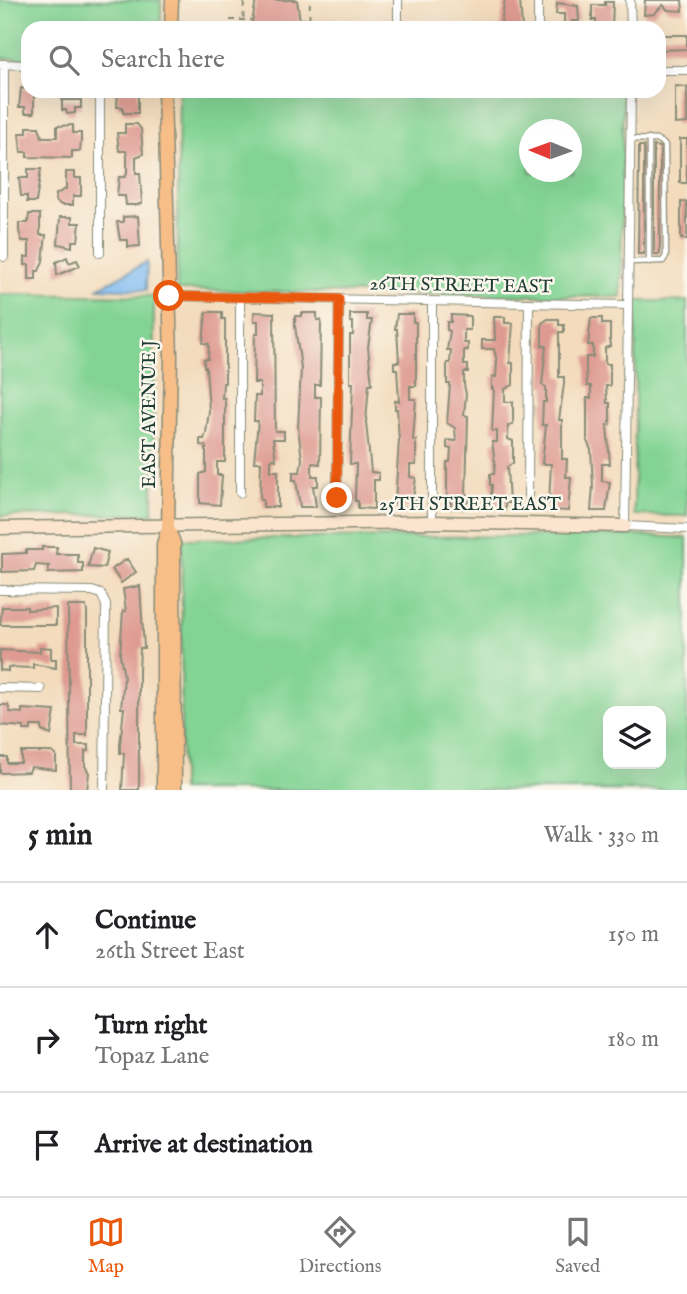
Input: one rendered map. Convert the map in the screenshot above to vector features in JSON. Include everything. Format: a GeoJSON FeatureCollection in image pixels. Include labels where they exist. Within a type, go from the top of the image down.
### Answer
{"type":"FeatureCollection","features":[{"type":"Feature","properties":{"kind":"main road"},"geometry":{"type":"LineString","coordinates":[[171,3],[171,21]]}},
{"type":"Feature","properties":{"kind":"main road","name":"EAST AVENUE J"},"geometry":{"type":"LineString","coordinates":[[163,790],[163,544],[168,528],[172,358],[164,98]]}},
{"type":"Feature","properties":{"kind":"main road","name":"EAST AVENUE J"},"geometry":{"type":"LineString","coordinates":[[168,528],[174,542],[175,790]]}},
{"type":"Feature","properties":{"kind":"street"},"geometry":{"type":"LineString","coordinates":[[398,0],[398,21]]}},
{"type":"Feature","properties":{"kind":"street"},"geometry":{"type":"LineString","coordinates":[[538,0],[538,21]]}},
{"type":"Feature","properties":{"kind":"street"},"geometry":{"type":"LineString","coordinates":[[630,0],[631,21]]}},
{"type":"Feature","properties":{"kind":"street"},"geometry":{"type":"LineString","coordinates":[[4,257],[2,64],[21,65]]}},
{"type":"Feature","properties":{"kind":"street"},"geometry":{"type":"LineString","coordinates":[[666,70],[687,70]]}},
{"type":"Feature","properties":{"kind":"street"},"geometry":{"type":"LineString","coordinates":[[100,98],[100,253]]}},
{"type":"Feature","properties":{"kind":"street"},"geometry":{"type":"LineString","coordinates":[[625,526],[631,98]]}},
{"type":"Feature","properties":{"kind":"street","name":"26TH STREET EAST"},"geometry":{"type":"LineString","coordinates":[[169,296],[627,305]]}},
{"type":"Feature","properties":{"kind":"street"},"geometry":{"type":"LineString","coordinates":[[240,298],[240,493]]}},
{"type":"Feature","properties":{"kind":"street"},"geometry":{"type":"LineString","coordinates":[[337,498],[339,299]]}},
{"type":"Feature","properties":{"kind":"street"},"geometry":{"type":"LineString","coordinates":[[432,301],[432,522]]}},
{"type":"Feature","properties":{"kind":"street"},"geometry":{"type":"LineString","coordinates":[[528,495],[529,303]]}},
{"type":"Feature","properties":{"kind":"street","name":"25TH STREET EAST"},"geometry":{"type":"LineString","coordinates":[[0,528],[168,528],[432,522],[687,529]]}},
{"type":"Feature","properties":{"kind":"street"},"geometry":{"type":"LineString","coordinates":[[0,590],[92,591],[101,594],[106,605],[104,790]]}},
{"type":"Feature","properties":{"kind":"street"},"geometry":{"type":"LineString","coordinates":[[0,688],[41,689]]}},
{"type":"Feature","properties":{"kind":"lane"},"geometry":{"type":"LineString","coordinates":[[628,262],[663,261],[666,256],[665,145],[658,139],[631,139]]}},
{"type":"Feature","properties":{"kind":"lane"},"geometry":{"type":"LineString","coordinates":[[649,139],[649,262]]}},
{"type":"Feature","properties":{"kind":"path"},"geometry":{"type":"LineString","coordinates":[[243,20],[244,0]]}},
{"type":"Feature","properties":{"kind":"path"},"geometry":{"type":"LineString","coordinates":[[301,19],[309,19],[310,0]]}},
{"type":"Feature","properties":{"kind":"path"},"geometry":{"type":"LineString","coordinates":[[230,20],[251,20]]}},
{"type":"Feature","properties":{"kind":"green space"},"geometry":{"type":"Polygon","coordinates":[[[0,0],[161,0],[161,21],[21,21],[21,59],[0,58],[0,0]]]}},
{"type":"Feature","properties":{"kind":"green space"},"geometry":{"type":"Polygon","coordinates":[[[179,98],[623,98],[621,297],[177,290],[179,98]]]}},
{"type":"Feature","properties":{"kind":"green space"},"geometry":{"type":"Polygon","coordinates":[[[0,294],[154,296],[153,514],[0,516],[0,294]]]}},
{"type":"Feature","properties":{"kind":"green space"},"geometry":{"type":"Polygon","coordinates":[[[636,301],[687,301],[687,516],[634,515],[636,301]]]}},
{"type":"Feature","properties":{"kind":"green space"},"geometry":{"type":"Polygon","coordinates":[[[632,535],[687,538],[687,790],[181,790],[182,539],[632,535]]]}},
{"type":"Feature","properties":{"kind":"water"},"geometry":{"type":"Polygon","coordinates":[[[147,262],[146,290],[98,288],[147,262]]]}},
{"type":"Feature","properties":{"kind":"building"},"geometry":{"type":"Polygon","coordinates":[[[256,0],[297,0],[300,21],[252,21],[256,0]]]}},
{"type":"Feature","properties":{"kind":"building"},"geometry":{"type":"Polygon","coordinates":[[[505,0],[520,0],[522,21],[501,21],[505,0]]]}},
{"type":"Feature","properties":{"kind":"building"},"geometry":{"type":"Polygon","coordinates":[[[645,0],[682,0],[683,11],[668,10],[663,5],[654,14],[644,15],[645,0]]]}},
{"type":"Feature","properties":{"kind":"building"},"geometry":{"type":"Polygon","coordinates":[[[605,2],[613,2],[612,21],[592,20],[592,5],[605,5],[605,2]]]}},
{"type":"Feature","properties":{"kind":"building"},"geometry":{"type":"Polygon","coordinates":[[[557,3],[578,6],[579,21],[564,21],[564,14],[556,14],[557,3]]]}},
{"type":"Feature","properties":{"kind":"building"},"geometry":{"type":"Polygon","coordinates":[[[666,35],[687,35],[687,49],[666,50],[666,35]]]}},
{"type":"Feature","properties":{"kind":"building"},"geometry":{"type":"Polygon","coordinates":[[[675,86],[687,87],[687,123],[675,124],[675,86]]]}},
{"type":"Feature","properties":{"kind":"building"},"geometry":{"type":"Polygon","coordinates":[[[21,88],[21,98],[34,98],[34,113],[25,113],[25,107],[19,107],[21,88]]]}},
{"type":"Feature","properties":{"kind":"building"},"geometry":{"type":"Polygon","coordinates":[[[118,98],[138,98],[138,113],[123,113],[123,107],[117,107],[118,98]]]}},
{"type":"Feature","properties":{"kind":"building"},"geometry":{"type":"Polygon","coordinates":[[[62,100],[81,100],[81,108],[75,108],[75,113],[67,114],[66,110],[62,110],[62,100]]]}},
{"type":"Feature","properties":{"kind":"building"},"geometry":{"type":"Polygon","coordinates":[[[125,124],[137,124],[141,129],[143,154],[136,157],[136,173],[140,173],[142,203],[137,205],[126,205],[125,196],[117,196],[119,177],[125,177],[127,174],[126,151],[119,151],[117,133],[125,133],[125,124]]]}},
{"type":"Feature","properties":{"kind":"building"},"geometry":{"type":"Polygon","coordinates":[[[73,125],[73,133],[81,133],[81,141],[80,151],[72,151],[72,158],[27,157],[27,152],[21,152],[19,133],[27,133],[27,127],[39,127],[42,137],[57,137],[57,126],[73,125]]]}},
{"type":"Feature","properties":{"kind":"building"},"geometry":{"type":"Polygon","coordinates":[[[680,139],[687,139],[687,183],[680,183],[680,139]]]}},
{"type":"Feature","properties":{"kind":"building"},"geometry":{"type":"Polygon","coordinates":[[[639,146],[644,146],[644,254],[638,254],[639,146]]]}},
{"type":"Feature","properties":{"kind":"building"},"geometry":{"type":"Polygon","coordinates":[[[654,146],[660,147],[660,254],[654,254],[654,146]]]}},
{"type":"Feature","properties":{"kind":"building"},"geometry":{"type":"Polygon","coordinates":[[[28,169],[41,169],[36,202],[27,202],[27,196],[21,196],[19,178],[28,178],[28,169]]]}},
{"type":"Feature","properties":{"kind":"building"},"geometry":{"type":"Polygon","coordinates":[[[66,172],[75,172],[75,178],[81,178],[81,196],[73,196],[73,205],[61,205],[56,201],[56,194],[66,189],[66,172]]]}},
{"type":"Feature","properties":{"kind":"building"},"geometry":{"type":"Polygon","coordinates":[[[681,202],[687,202],[687,239],[681,239],[681,202]]]}},
{"type":"Feature","properties":{"kind":"building"},"geometry":{"type":"Polygon","coordinates":[[[29,214],[40,214],[40,235],[46,235],[43,261],[39,271],[36,271],[36,279],[29,279],[29,265],[25,265],[25,257],[29,257],[29,241],[22,241],[19,231],[19,223],[28,223],[29,214]]]}},
{"type":"Feature","properties":{"kind":"building"},"geometry":{"type":"Polygon","coordinates":[[[138,216],[140,246],[128,247],[128,240],[120,240],[117,222],[123,222],[123,217],[138,216]]]}},
{"type":"Feature","properties":{"kind":"building"},"geometry":{"type":"Polygon","coordinates":[[[60,217],[72,217],[72,223],[80,223],[78,241],[72,241],[72,247],[58,244],[60,217]]]}},
{"type":"Feature","properties":{"kind":"building"},"geometry":{"type":"Polygon","coordinates":[[[67,257],[69,263],[77,260],[80,266],[57,275],[56,262],[67,257]]]}},
{"type":"Feature","properties":{"kind":"building"},"geometry":{"type":"Polygon","coordinates":[[[206,312],[222,312],[222,319],[225,319],[225,383],[222,398],[225,398],[225,462],[217,462],[217,475],[222,475],[220,505],[200,503],[200,474],[206,472],[206,446],[200,445],[200,439],[204,439],[206,433],[209,411],[204,359],[208,359],[209,344],[203,343],[206,312]]]}},
{"type":"Feature","properties":{"kind":"building"},"geometry":{"type":"Polygon","coordinates":[[[254,312],[274,313],[275,431],[284,431],[284,439],[273,439],[276,460],[271,459],[271,471],[278,471],[278,507],[263,507],[263,500],[260,500],[261,462],[254,462],[258,421],[254,421],[255,396],[260,396],[260,383],[254,383],[255,334],[258,334],[258,321],[254,321],[254,312]]]}},
{"type":"Feature","properties":{"kind":"building"},"geometry":{"type":"Polygon","coordinates":[[[302,313],[317,313],[317,320],[321,320],[320,385],[315,385],[315,397],[321,397],[320,464],[312,463],[312,476],[318,476],[318,486],[313,486],[316,507],[300,507],[296,480],[293,480],[293,472],[300,472],[302,460],[298,427],[301,368],[295,316],[302,316],[302,313]]]}},
{"type":"Feature","properties":{"kind":"building"},"geometry":{"type":"Polygon","coordinates":[[[350,314],[367,314],[367,320],[372,320],[368,347],[372,384],[369,384],[366,422],[371,472],[379,473],[379,480],[374,480],[374,509],[358,508],[358,501],[355,501],[356,464],[350,464],[353,383],[350,383],[350,335],[353,335],[353,322],[350,322],[350,314]]]}},
{"type":"Feature","properties":{"kind":"building"},"geometry":{"type":"Polygon","coordinates":[[[397,314],[413,314],[413,322],[416,322],[416,386],[410,386],[410,399],[416,399],[413,440],[416,440],[416,465],[410,465],[410,477],[416,478],[413,499],[416,500],[416,508],[396,507],[395,503],[399,440],[395,409],[395,401],[399,401],[397,369],[394,369],[394,362],[399,362],[395,329],[397,314]]]}},
{"type":"Feature","properties":{"kind":"building"},"geometry":{"type":"Polygon","coordinates":[[[451,315],[470,316],[470,330],[464,330],[464,343],[468,343],[468,350],[464,350],[464,365],[468,365],[468,372],[464,372],[464,415],[468,416],[466,495],[469,495],[469,502],[466,502],[466,509],[451,509],[451,502],[447,502],[447,462],[450,462],[451,449],[447,448],[447,440],[456,441],[455,428],[447,423],[450,384],[447,384],[447,363],[450,363],[451,350],[447,350],[450,331],[447,330],[447,322],[451,322],[451,315]]]}},
{"type":"Feature","properties":{"kind":"building"},"geometry":{"type":"Polygon","coordinates":[[[494,317],[505,317],[505,323],[513,323],[510,363],[513,363],[513,385],[505,389],[505,402],[513,402],[513,424],[508,426],[508,439],[513,441],[513,463],[507,467],[509,503],[505,503],[505,510],[490,510],[490,474],[494,474],[495,463],[492,442],[497,442],[497,431],[492,431],[492,376],[496,377],[497,361],[494,349],[482,349],[482,340],[495,340],[494,317]]]}},
{"type":"Feature","properties":{"kind":"building"},"geometry":{"type":"Polygon","coordinates":[[[591,318],[602,318],[602,324],[610,324],[610,346],[605,348],[605,364],[610,364],[610,386],[606,386],[607,403],[610,403],[610,425],[607,425],[610,464],[602,464],[602,481],[610,482],[606,511],[591,511],[593,486],[591,450],[587,441],[587,398],[591,398],[591,386],[587,386],[586,357],[593,357],[593,345],[588,345],[591,318]]]}},
{"type":"Feature","properties":{"kind":"building"},"geometry":{"type":"Polygon","coordinates":[[[548,319],[559,319],[559,325],[564,325],[564,332],[559,332],[559,377],[564,377],[564,384],[559,420],[562,420],[562,459],[567,459],[566,477],[571,477],[568,511],[552,510],[552,503],[549,503],[551,464],[542,464],[546,425],[542,425],[543,402],[546,402],[546,387],[542,385],[546,346],[542,346],[542,323],[548,319]]]}},
{"type":"Feature","properties":{"kind":"building"},"geometry":{"type":"Polygon","coordinates":[[[42,547],[57,547],[56,554],[78,554],[78,563],[83,563],[83,572],[48,573],[49,566],[36,565],[34,571],[2,572],[2,554],[26,553],[26,550],[42,550],[42,547]]]}},
{"type":"Feature","properties":{"kind":"building"},"geometry":{"type":"Polygon","coordinates":[[[93,548],[108,552],[104,568],[88,567],[93,548]]]}},
{"type":"Feature","properties":{"kind":"building"},"geometry":{"type":"Polygon","coordinates":[[[127,559],[136,572],[121,583],[112,569],[127,559]]]}},
{"type":"Feature","properties":{"kind":"building"},"geometry":{"type":"Polygon","coordinates":[[[140,586],[144,648],[140,648],[139,671],[139,790],[122,790],[124,753],[120,753],[120,745],[124,677],[120,655],[123,611],[126,611],[123,589],[140,586]]]}},
{"type":"Feature","properties":{"kind":"building"},"geometry":{"type":"Polygon","coordinates":[[[68,606],[86,606],[87,611],[87,735],[76,735],[76,745],[89,745],[89,751],[85,751],[85,766],[89,773],[87,790],[70,790],[68,606]]]}},
{"type":"Feature","properties":{"kind":"building"},"geometry":{"type":"Polygon","coordinates":[[[2,607],[27,607],[27,610],[56,608],[56,625],[0,625],[2,607]]]}},
{"type":"Feature","properties":{"kind":"building"},"geometry":{"type":"Polygon","coordinates":[[[40,647],[51,648],[51,659],[56,659],[56,668],[33,664],[33,668],[8,667],[8,671],[0,670],[0,650],[40,652],[40,647]]]}},
{"type":"Feature","properties":{"kind":"building"},"geometry":{"type":"Polygon","coordinates":[[[0,705],[8,705],[10,712],[22,713],[22,709],[55,711],[51,735],[42,731],[42,726],[31,726],[31,730],[24,730],[24,727],[0,725],[0,705]]]}},
{"type":"Feature","properties":{"kind":"building"},"geometry":{"type":"Polygon","coordinates":[[[21,752],[51,752],[56,755],[56,770],[31,767],[29,772],[0,773],[0,757],[7,757],[7,763],[21,763],[21,752]]]}},
{"type":"Feature","properties":{"kind":"route"},"geometry":{"type":"LineString","coordinates":[[169,296],[339,299],[337,498]]}}]}
